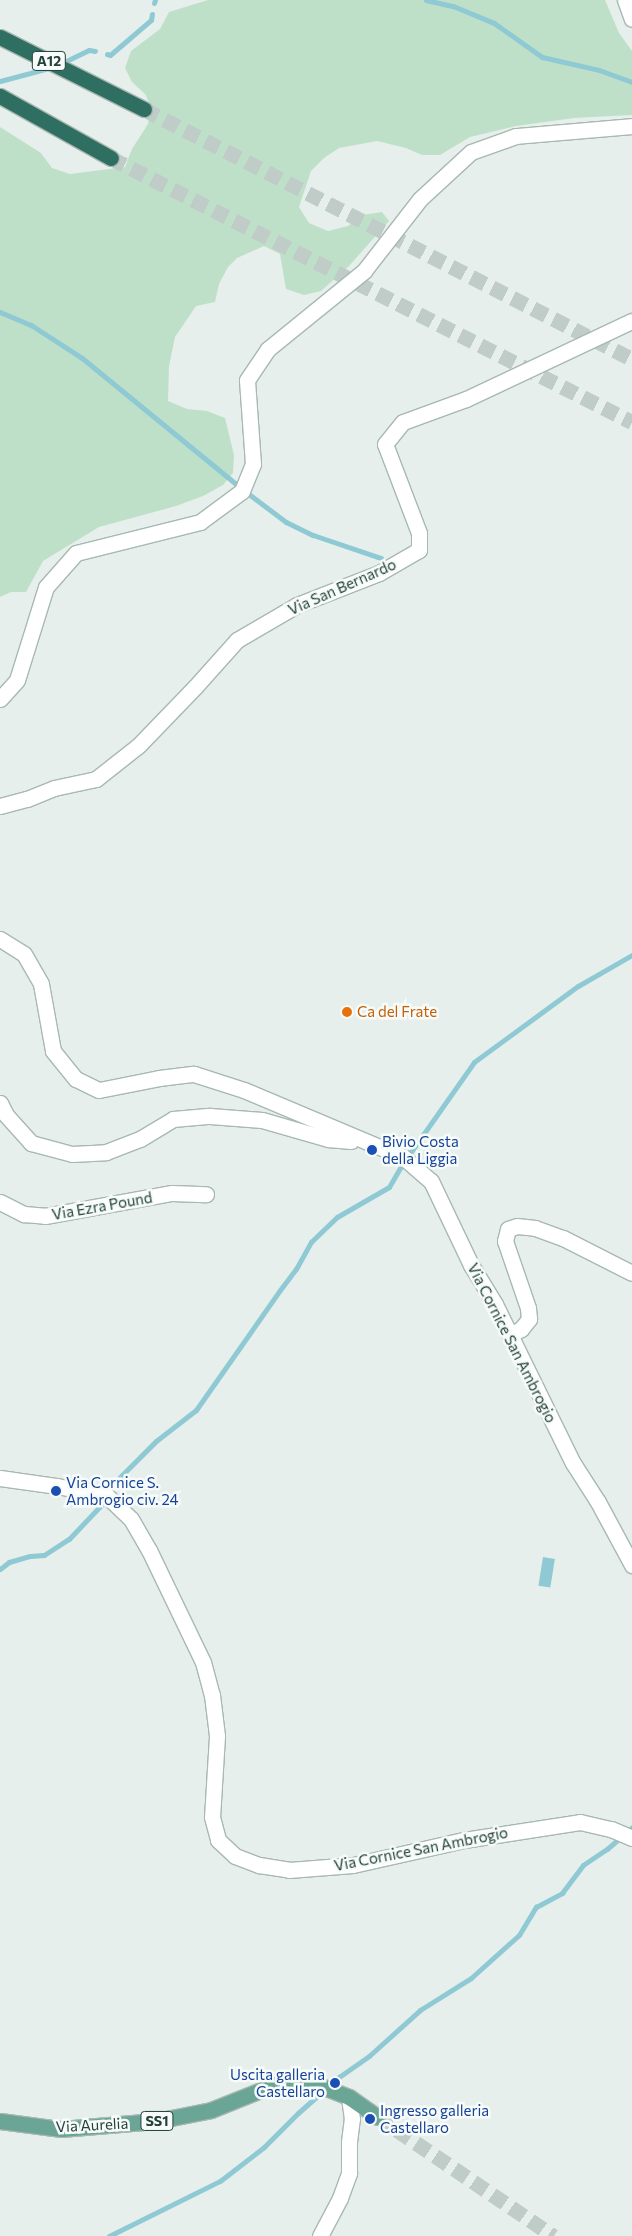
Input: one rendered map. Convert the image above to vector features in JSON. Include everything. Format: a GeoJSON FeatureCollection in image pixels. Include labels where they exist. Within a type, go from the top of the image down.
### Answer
{"type":"FeatureCollection","features":[{"type":"Feature","properties":{"kind":"highway","name":"A12"},"geometry":{"type":"LineString","coordinates":[[0,37],[144,108]]}},
{"type":"Feature","properties":{"kind":"highway"},"geometry":{"type":"LineString","coordinates":[[0,96],[111,158]]}},
{"type":"Feature","properties":{"kind":"main road","name":"Via Aurelia"},"geometry":{"type":"LineString","coordinates":[[0,2121],[61,2129],[156,2121],[211,2110],[281,2082],[308,2081],[342,2094],[378,2117]]}},
{"type":"Feature","properties":{"kind":"street"},"geometry":{"type":"LineString","coordinates":[[625,0],[632,19]]}},
{"type":"Feature","properties":{"kind":"street"},"geometry":{"type":"LineString","coordinates":[[0,699],[17,680],[46,587],[76,553],[200,522],[242,491],[253,464],[247,380],[268,348],[364,271],[420,199],[471,152],[516,136],[632,126]]}},
{"type":"Feature","properties":{"kind":"street","name":"Via San Bernardo"},"geometry":{"type":"LineString","coordinates":[[0,806],[27,799],[54,788],[96,779],[138,746],[237,640],[297,605],[380,573],[419,550],[419,533],[385,444],[403,422],[466,399],[632,321]]}},
{"type":"Feature","properties":{"kind":"street","name":"Via Cornice San Ambrogio"},"geometry":{"type":"LineString","coordinates":[[0,939],[24,954],[41,984],[53,1051],[76,1079],[99,1090],[160,1078],[194,1074],[244,1090],[403,1157],[431,1181],[573,1463],[598,1502],[632,1565]]}},
{"type":"Feature","properties":{"kind":"street","name":"Via Cornice San Ambrogio"},"geometry":{"type":"LineString","coordinates":[[0,1103],[6,1115],[32,1143],[72,1154],[106,1152],[140,1139],[173,1119],[210,1116],[262,1120],[328,1139],[370,1143]]}},
{"type":"Feature","properties":{"kind":"street","name":"Via Ezra Pound"},"geometry":{"type":"LineString","coordinates":[[0,1202],[24,1214],[45,1216],[172,1193],[206,1194]]}},
{"type":"Feature","properties":{"kind":"street"},"geometry":{"type":"LineString","coordinates":[[510,1335],[521,1329],[529,1319],[528,1308],[505,1241],[508,1229],[517,1226],[535,1228],[563,1238],[632,1273]]}},
{"type":"Feature","properties":{"kind":"street","name":"Via Cornice San Ambrogio"},"geometry":{"type":"LineString","coordinates":[[0,1478],[57,1486],[107,1496],[131,1519],[149,1550],[203,1662],[212,1695],[217,1736],[212,1817],[218,1840],[235,1856],[259,1866],[289,1870],[353,1865],[400,1853],[508,1831],[580,1822],[611,1829],[632,1838]]}},
{"type":"Feature","properties":{"kind":"street"},"geometry":{"type":"LineString","coordinates":[[320,2236],[340,2198],[349,2173],[349,2142],[352,2120],[342,2094]]}},
{"type":"Feature","properties":{"kind":"green space"},"geometry":{"type":"Polygon","coordinates":[[[208,0],[605,0],[619,33],[632,51],[632,115],[574,118],[516,126],[470,137],[440,155],[422,155],[406,148],[377,141],[339,148],[324,158],[311,171],[299,207],[309,223],[328,231],[348,226],[363,215],[382,212],[389,221],[349,266],[321,291],[304,295],[286,289],[280,254],[264,246],[237,258],[228,267],[219,284],[215,302],[196,306],[175,337],[169,366],[168,401],[187,409],[207,411],[225,418],[234,455],[233,473],[223,485],[203,496],[176,506],[99,527],[43,561],[26,592],[11,592],[0,597],[0,127],[41,153],[52,168],[70,174],[125,167],[132,149],[148,124],[150,104],[145,94],[132,82],[125,68],[131,51],[160,29],[169,12],[208,0]]]}},
{"type":"Feature","properties":{"kind":"water"},"geometry":{"type":"Polygon","coordinates":[[[543,1557],[555,1559],[550,1588],[538,1586],[543,1557]]]}},
{"type":"Feature","properties":{"kind":"waterway"},"geometry":{"type":"LineString","coordinates":[[426,0],[453,6],[494,23],[542,57],[599,70],[632,82]]}},
{"type":"Feature","properties":{"kind":"waterway"},"geometry":{"type":"LineString","coordinates":[[107,54],[110,55],[151,20],[152,14]]}},
{"type":"Feature","properties":{"kind":"waterway"},"geometry":{"type":"LineString","coordinates":[[60,64],[89,50],[95,51]]}},
{"type":"Feature","properties":{"kind":"waterway"},"geometry":{"type":"LineString","coordinates":[[0,81],[53,67]]}},
{"type":"Feature","properties":{"kind":"waterway"},"geometry":{"type":"LineString","coordinates":[[0,312],[31,325],[82,358],[246,492],[286,522],[313,535],[381,558]]}},
{"type":"Feature","properties":{"kind":"waterway"},"geometry":{"type":"LineString","coordinates":[[0,1569],[9,1562],[30,1556],[44,1555],[69,1539],[104,1502],[113,1484],[156,1441],[196,1410],[296,1269],[311,1242],[337,1217],[389,1187],[401,1166],[474,1062],[578,986],[632,955]]}},
{"type":"Feature","properties":{"kind":"waterway"},"geometry":{"type":"LineString","coordinates":[[109,2236],[220,2181],[264,2147],[298,2113],[339,2077],[369,2056],[420,2010],[471,1978],[519,1935],[536,1907],[562,1893],[583,1865],[607,1849],[632,1827]]}},
{"type":"Feature","properties":{"kind":"tunnel"},"geometry":{"type":"LineString","coordinates":[[144,109],[632,359]]}},
{"type":"Feature","properties":{"kind":"tunnel"},"geometry":{"type":"LineString","coordinates":[[111,158],[632,422]]}},
{"type":"Feature","properties":{"kind":"tunnel"},"geometry":{"type":"LineString","coordinates":[[378,2117],[554,2236]]}},
{"type":"Feature","properties":{"kind":"place","name":"Ca del Frate"},"geometry":{"type":"Point","coordinates":[347,1012]}},
{"type":"Feature","properties":{"kind":"place","name":"Bivio Costa della Liggia"},"geometry":{"type":"Point","coordinates":[372,1150]}},
{"type":"Feature","properties":{"kind":"place","name":"Via Cornice S. Ambrogio civ. 24"},"geometry":{"type":"Point","coordinates":[56,1491]}},
{"type":"Feature","properties":{"kind":"place","name":"Uscita galleria Castellaro"},"geometry":{"type":"Point","coordinates":[335,2083]}},
{"type":"Feature","properties":{"kind":"place","name":"Ingresso galleria Castellaro"},"geometry":{"type":"Point","coordinates":[370,2119]}}]}
